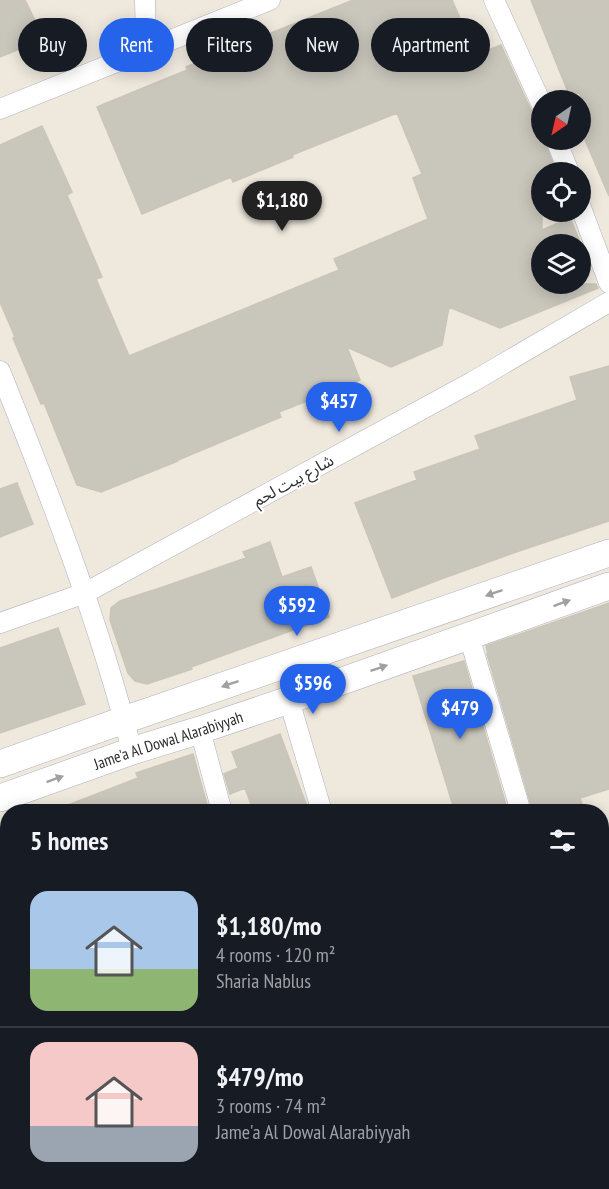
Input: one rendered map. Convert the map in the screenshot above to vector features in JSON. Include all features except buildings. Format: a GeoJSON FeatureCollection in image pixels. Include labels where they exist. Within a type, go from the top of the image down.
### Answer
{"type":"FeatureCollection","features":[{"type":"Feature","properties":{"kind":"main road","name":"Jame'a Al Dowal Alarabiyyah"},"geometry":{"type":"LineString","coordinates":[[0,764],[609,554]]}},
{"type":"Feature","properties":{"kind":"main road","name":"Jame'a Al Dowal Alarabiyyah"},"geometry":{"type":"LineString","coordinates":[[0,798],[132,751],[289,700],[609,586]]}},
{"type":"Feature","properties":{"kind":"street"},"geometry":{"type":"LineString","coordinates":[[145,0],[145,18]]}},
{"type":"Feature","properties":{"kind":"street"},"geometry":{"type":"LineString","coordinates":[[174,39],[270,0]]}},
{"type":"Feature","properties":{"kind":"street"},"geometry":{"type":"LineString","coordinates":[[494,0],[535,90]]}},
{"type":"Feature","properties":{"kind":"street"},"geometry":{"type":"LineString","coordinates":[[0,109],[99,70]]}},
{"type":"Feature","properties":{"kind":"street"},"geometry":{"type":"LineString","coordinates":[[586,222],[609,283]]}},
{"type":"Feature","properties":{"kind":"street","name":"شارع بيت لحم"},"geometry":{"type":"LineString","coordinates":[[0,623],[86,593],[472,382],[609,302]]}},
{"type":"Feature","properties":{"kind":"street"},"geometry":{"type":"LineString","coordinates":[[0,371],[7,407],[86,593],[132,751]]}},
{"type":"Feature","properties":{"kind":"street"},"geometry":{"type":"LineString","coordinates":[[469,636],[519,804]]}},
{"type":"Feature","properties":{"kind":"street"},"geometry":{"type":"LineString","coordinates":[[289,700],[320,804]]}},
{"type":"Feature","properties":{"kind":"street"},"geometry":{"type":"LineString","coordinates":[[200,730],[220,804]]}}]}
